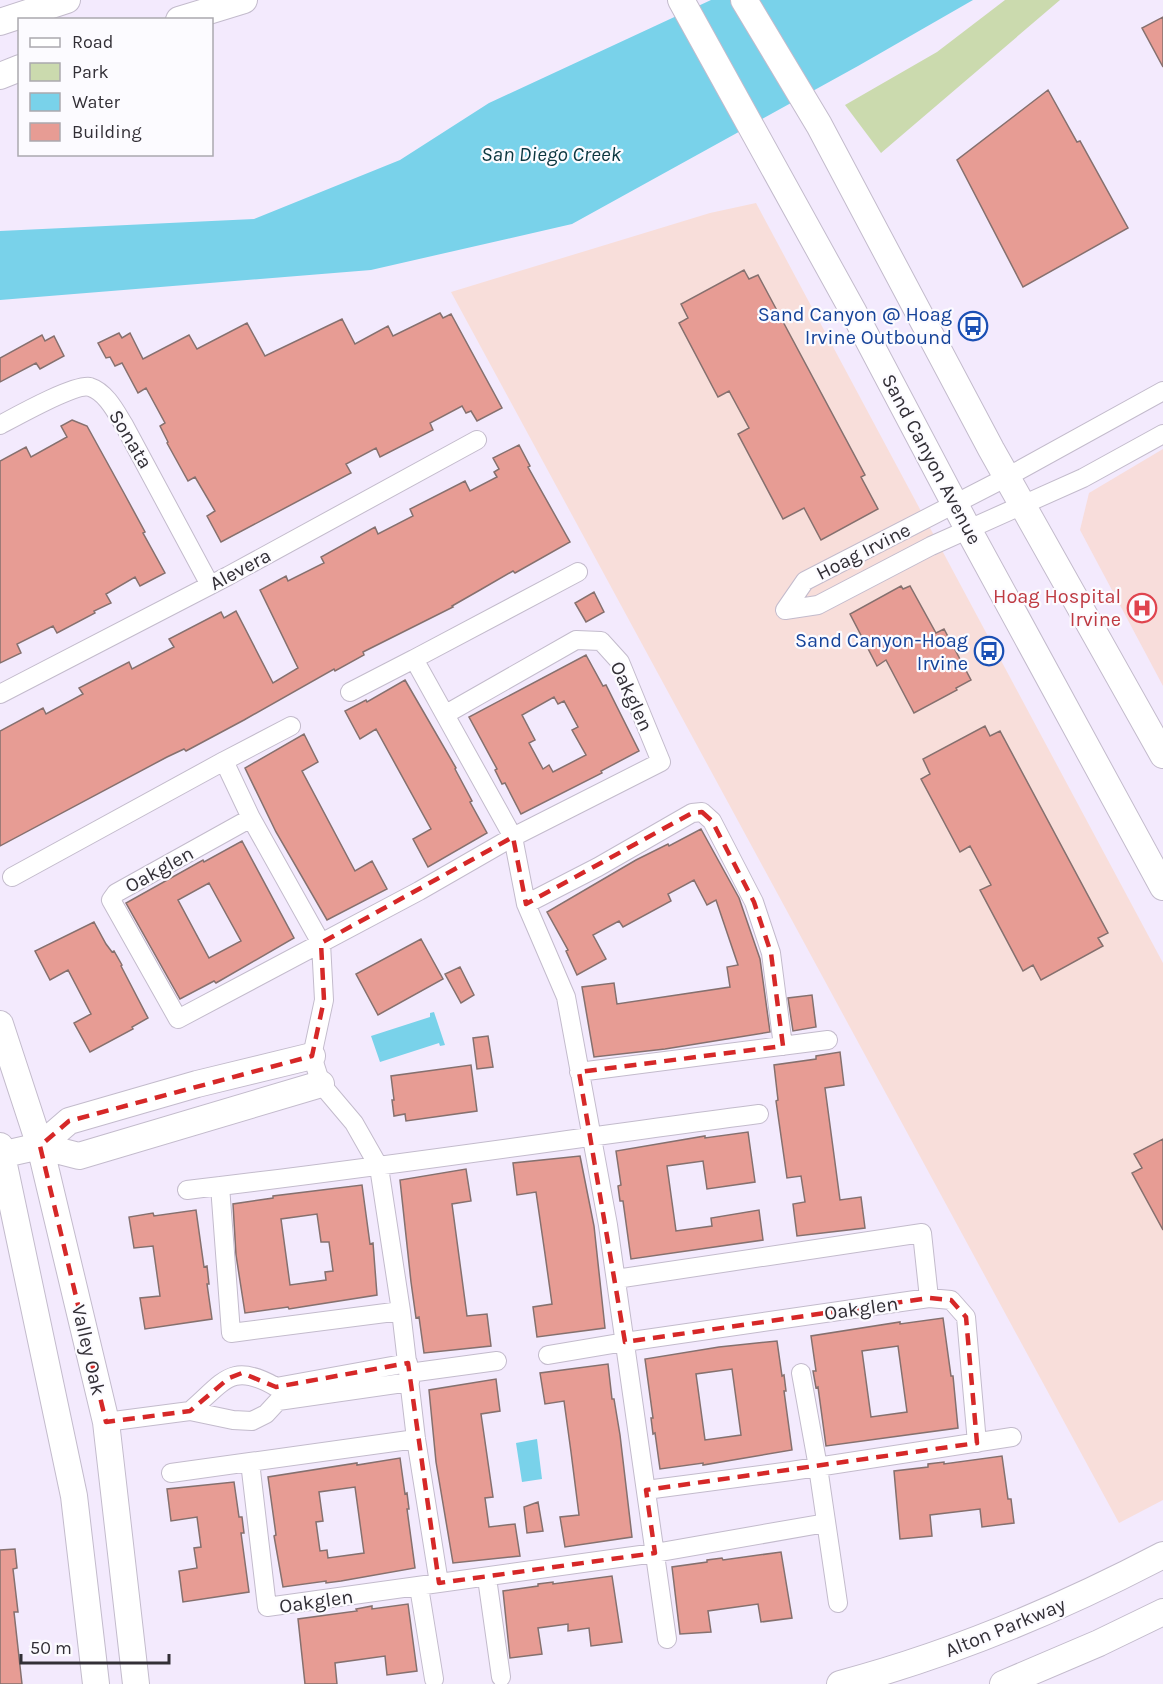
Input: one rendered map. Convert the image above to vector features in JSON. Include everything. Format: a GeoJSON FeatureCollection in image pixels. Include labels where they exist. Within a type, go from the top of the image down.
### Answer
{"type":"FeatureCollection","features":[{"type":"Feature","properties":{"kind":"main road"},"geometry":{"type":"LineString","coordinates":[[0,22],[67,0]]}},
{"type":"Feature","properties":{"kind":"main road"},"geometry":{"type":"LineString","coordinates":[[186,18],[244,0]]}},
{"type":"Feature","properties":{"kind":"main road","name":"Sand Canyon Avenue"},"geometry":{"type":"LineString","coordinates":[[681,0],[859,321],[968,529],[1163,887]]}},
{"type":"Feature","properties":{"kind":"main road"},"geometry":{"type":"LineString","coordinates":[[744,0],[819,125],[1007,477],[1163,755]]}},
{"type":"Feature","properties":{"kind":"main road"},"geometry":{"type":"LineString","coordinates":[[0,76],[18,69]]}},
{"type":"Feature","properties":{"kind":"main road","name":"Valley Oak"},"geometry":{"type":"LineString","coordinates":[[0,1024],[40,1146],[106,1422],[136,1684]]}},
{"type":"Feature","properties":{"kind":"main road"},"geometry":{"type":"LineString","coordinates":[[40,1146],[69,1121],[197,1084],[312,1056]]}},
{"type":"Feature","properties":{"kind":"main road"},"geometry":{"type":"LineString","coordinates":[[197,1084],[204,1118]]}},
{"type":"Feature","properties":{"kind":"main road"},"geometry":{"type":"LineString","coordinates":[[96,1684],[74,1496],[1,1152],[40,1146],[79,1156],[321,1084]]}},
{"type":"Feature","properties":{"kind":"main road","name":"Alton Parkway"},"geometry":{"type":"LineString","coordinates":[[840,1684],[912,1663],[1014,1625],[1074,1599],[1163,1555]]}},
{"type":"Feature","properties":{"kind":"main road"},"geometry":{"type":"LineString","coordinates":[[1003,1684],[1099,1643],[1163,1612]]}},
{"type":"Feature","properties":{"kind":"street","name":"Sonata"},"geometry":{"type":"LineString","coordinates":[[0,425],[40,404],[80,387],[90,387],[99,392],[124,425],[210,585]]}},
{"type":"Feature","properties":{"kind":"street","name":"Hoag Irvine"},"geometry":{"type":"LineString","coordinates":[[1163,391],[1007,477],[805,581],[785,610],[818,605],[931,546],[1083,478],[1163,434]]}},
{"type":"Feature","properties":{"kind":"street","name":"Alevera"},"geometry":{"type":"LineString","coordinates":[[0,694],[210,585],[477,440]]}},
{"type":"Feature","properties":{"kind":"street"},"geometry":{"type":"LineString","coordinates":[[350,692],[578,572]]}},
{"type":"Feature","properties":{"kind":"street","name":"Oakglen"},"geometry":{"type":"LineString","coordinates":[[251,818],[116,893],[111,900],[178,1019],[321,944],[513,837],[661,762],[620,662],[601,641],[576,640],[446,714]]}},
{"type":"Feature","properties":{"kind":"street"},"geometry":{"type":"LineString","coordinates":[[414,659],[513,837],[526,904],[566,997],[593,1136],[616,1279],[667,1639]]}},
{"type":"Feature","properties":{"kind":"street"},"geometry":{"type":"LineString","coordinates":[[12,877],[291,726]]}},
{"type":"Feature","properties":{"kind":"street"},"geometry":{"type":"LineString","coordinates":[[224,761],[251,818],[321,944],[324,1000],[312,1056],[321,1084],[354,1123],[379,1167],[409,1373],[416,1439],[439,1583]]}},
{"type":"Feature","properties":{"kind":"street"},"geometry":{"type":"LineString","coordinates":[[526,904],[598,867],[692,813],[702,812],[712,821],[754,902],[771,953],[783,1046]]}},
{"type":"Feature","properties":{"kind":"street"},"geometry":{"type":"LineString","coordinates":[[579,1072],[828,1040]]}},
{"type":"Feature","properties":{"kind":"street"},"geometry":{"type":"LineString","coordinates":[[187,1190],[379,1167],[759,1114]]}},
{"type":"Feature","properties":{"kind":"street"},"geometry":{"type":"LineString","coordinates":[[220,1186],[231,1333],[400,1311]]}},
{"type":"Feature","properties":{"kind":"street"},"geometry":{"type":"LineString","coordinates":[[616,1279],[922,1233],[929,1298]]}},
{"type":"Feature","properties":{"kind":"street","name":"Oakglen"},"geometry":{"type":"LineString","coordinates":[[548,1355],[929,1298],[951,1300],[966,1317],[977,1443]]}},
{"type":"Feature","properties":{"kind":"street"},"geometry":{"type":"LineString","coordinates":[[277,1394],[497,1361]]}},
{"type":"Feature","properties":{"kind":"street"},"geometry":{"type":"LineString","coordinates":[[190,1411],[229,1378],[242,1373],[262,1379],[277,1394]]}},
{"type":"Feature","properties":{"kind":"street"},"geometry":{"type":"LineString","coordinates":[[801,1373],[818,1467],[837,1603]]}},
{"type":"Feature","properties":{"kind":"street"},"geometry":{"type":"LineString","coordinates":[[106,1422],[190,1411],[233,1420],[252,1421],[266,1414],[277,1394]]}},
{"type":"Feature","properties":{"kind":"street"},"geometry":{"type":"LineString","coordinates":[[646,1490],[818,1467],[1012,1437]]}},
{"type":"Feature","properties":{"kind":"street"},"geometry":{"type":"LineString","coordinates":[[171,1473],[416,1439]]}},
{"type":"Feature","properties":{"kind":"street","name":"Oakglen"},"geometry":{"type":"LineString","coordinates":[[250,1462],[267,1607],[655,1553],[826,1523]]}},
{"type":"Feature","properties":{"kind":"street"},"geometry":{"type":"LineString","coordinates":[[487,1578],[501,1677]]}},
{"type":"Feature","properties":{"kind":"street"},"geometry":{"type":"LineString","coordinates":[[419,1587],[435,1678]]}},
{"type":"Feature","properties":{"kind":"highlighted area"},"geometry":{"type":"Polygon","coordinates":[[[702,812],[712,821],[754,902],[771,953],[783,1046],[579,1072],[625,1342],[929,1298],[951,1300],[966,1317],[977,1443],[646,1490],[655,1553],[439,1583],[408,1363],[276,1387],[242,1373],[229,1378],[190,1411],[106,1422],[40,1146],[69,1121],[312,1056],[324,1000],[321,943],[513,837],[526,904],[692,813],[702,812]]]}},
{"type":"Feature","properties":{"kind":"shaded area"},"geometry":{"type":"Polygon","coordinates":[[[756,203],[1163,963],[1163,1500],[1119,1523],[451,292],[710,213],[756,203]]]}},
{"type":"Feature","properties":{"kind":"shaded area","name":"Hoag Hospital Irvine"},"geometry":{"type":"Polygon","coordinates":[[[1163,449],[1163,686],[1080,530],[1089,493],[1163,449]]]}},
{"type":"Feature","properties":{"kind":"green space"},"geometry":{"type":"Polygon","coordinates":[[[1005,0],[1060,0],[881,153],[845,105],[937,52],[1005,0]]]}},
{"type":"Feature","properties":{"kind":"water","name":"San Diego Creek"},"geometry":{"type":"Polygon","coordinates":[[[711,0],[973,0],[572,224],[371,270],[0,300],[0,231],[254,219],[400,160],[489,103],[711,0]]]}},
{"type":"Feature","properties":{"kind":"water"},"geometry":{"type":"Polygon","coordinates":[[[434,1012],[445,1045],[440,1046],[439,1043],[380,1062],[371,1036],[430,1017],[430,1013],[434,1012]]]}},
{"type":"Feature","properties":{"kind":"water"},"geometry":{"type":"Polygon","coordinates":[[[537,1439],[542,1479],[522,1482],[516,1443],[537,1439]]]}},
{"type":"Feature","properties":{"kind":"building"},"geometry":{"type":"Polygon","coordinates":[[[1163,17],[1163,67],[1142,28],[1163,17]]]}},
{"type":"Feature","properties":{"kind":"building"},"geometry":{"type":"Polygon","coordinates":[[[1048,90],[1077,142],[1080,141],[1128,228],[1023,287],[957,160],[1048,90]]]}},
{"type":"Feature","properties":{"kind":"building"},"geometry":{"type":"Polygon","coordinates":[[[744,270],[749,279],[758,275],[865,475],[861,477],[878,509],[821,540],[804,508],[783,519],[738,434],[749,428],[729,391],[718,397],[679,323],[688,318],[681,304],[744,270]]]}},
{"type":"Feature","properties":{"kind":"building"},"geometry":{"type":"Polygon","coordinates":[[[440,313],[443,318],[451,314],[502,408],[477,421],[471,411],[466,413],[462,406],[430,423],[433,430],[380,457],[376,448],[346,464],[351,473],[221,542],[207,516],[215,511],[195,477],[188,481],[167,443],[160,426],[165,423],[146,388],[138,393],[122,363],[115,366],[110,357],[106,358],[98,343],[119,333],[122,338],[130,333],[143,359],[189,335],[197,349],[247,323],[265,356],[342,319],[355,344],[388,326],[393,336],[440,313]]]}},
{"type":"Feature","properties":{"kind":"building"},"geometry":{"type":"Polygon","coordinates":[[[42,335],[45,341],[54,336],[64,356],[40,369],[36,363],[0,382],[0,358],[42,335]]]}},
{"type":"Feature","properties":{"kind":"building"},"geometry":{"type":"Polygon","coordinates":[[[72,420],[87,426],[165,573],[140,586],[135,577],[106,594],[111,603],[57,633],[53,626],[17,644],[21,653],[0,663],[0,461],[26,447],[31,457],[67,437],[61,426],[72,420]]]}},
{"type":"Feature","properties":{"kind":"building"},"geometry":{"type":"Polygon","coordinates":[[[519,445],[530,466],[528,467],[570,542],[515,573],[513,571],[453,607],[363,652],[364,655],[335,671],[334,669],[186,751],[184,749],[167,757],[0,846],[0,731],[43,708],[46,714],[83,694],[79,688],[129,662],[132,669],[174,647],[169,639],[221,612],[224,618],[236,611],[273,683],[298,668],[260,590],[286,576],[288,581],[324,563],[321,557],[375,527],[378,534],[413,516],[410,509],[465,481],[470,491],[497,477],[494,472],[499,469],[493,458],[519,445]]]}},
{"type":"Feature","properties":{"kind":"building"},"geometry":{"type":"Polygon","coordinates":[[[901,586],[903,589],[910,586],[936,633],[944,629],[971,680],[914,713],[886,660],[877,666],[850,614],[901,586]]]}},
{"type":"Feature","properties":{"kind":"building"},"geometry":{"type":"Polygon","coordinates":[[[594,592],[604,612],[586,622],[575,603],[594,592]]]}},
{"type":"Feature","properties":{"kind":"building"},"geometry":{"type":"Polygon","coordinates":[[[586,655],[603,686],[606,685],[639,751],[601,771],[602,773],[521,814],[505,783],[502,784],[495,770],[497,769],[469,717],[586,655]],[[554,697],[522,715],[535,740],[529,743],[543,769],[549,765],[553,772],[586,755],[572,730],[578,727],[564,701],[558,704],[554,697]]]}},
{"type":"Feature","properties":{"kind":"building"},"geometry":{"type":"Polygon","coordinates":[[[405,680],[456,768],[472,801],[470,802],[487,833],[428,867],[413,839],[431,829],[376,729],[360,739],[345,711],[366,700],[367,702],[405,680]]]}},
{"type":"Feature","properties":{"kind":"building"},"geometry":{"type":"Polygon","coordinates":[[[985,726],[990,736],[1000,731],[1108,933],[1098,938],[1103,946],[1041,980],[1033,965],[1023,971],[980,890],[991,885],[970,846],[960,852],[921,779],[930,774],[923,759],[985,726]]]}},
{"type":"Feature","properties":{"kind":"building"},"geometry":{"type":"Polygon","coordinates":[[[304,734],[318,762],[302,771],[355,871],[372,861],[387,889],[327,920],[276,832],[245,768],[304,734]]]}},
{"type":"Feature","properties":{"kind":"building"},"geometry":{"type":"Polygon","coordinates":[[[701,829],[739,898],[760,959],[770,1032],[665,1049],[594,1057],[582,987],[614,983],[617,1004],[730,987],[727,967],[738,965],[716,900],[707,905],[694,880],[668,894],[671,901],[623,927],[619,921],[593,935],[606,959],[577,975],[566,951],[568,950],[547,912],[636,860],[701,829]]]}},
{"type":"Feature","properties":{"kind":"building"},"geometry":{"type":"Polygon","coordinates":[[[242,841],[294,938],[216,983],[214,981],[180,999],[126,903],[203,860],[204,862],[242,841]],[[209,883],[178,900],[209,958],[241,941],[209,883]]]}},
{"type":"Feature","properties":{"kind":"building"},"geometry":{"type":"Polygon","coordinates":[[[94,922],[106,944],[112,952],[114,951],[122,965],[148,1018],[132,1027],[133,1029],[90,1052],[74,1023],[91,1014],[68,970],[50,980],[35,951],[94,922]]]}},
{"type":"Feature","properties":{"kind":"building"},"geometry":{"type":"Polygon","coordinates":[[[421,939],[443,979],[378,1015],[356,974],[421,939]]]}},
{"type":"Feature","properties":{"kind":"building"},"geometry":{"type":"Polygon","coordinates":[[[460,967],[474,995],[461,1003],[445,974],[460,967]]]}},
{"type":"Feature","properties":{"kind":"building"},"geometry":{"type":"Polygon","coordinates":[[[812,995],[816,1027],[793,1031],[788,998],[812,995]]]}},
{"type":"Feature","properties":{"kind":"building"},"geometry":{"type":"Polygon","coordinates":[[[488,1036],[493,1067],[477,1069],[473,1038],[488,1036]]]}},
{"type":"Feature","properties":{"kind":"building"},"geometry":{"type":"Polygon","coordinates":[[[840,1052],[844,1085],[825,1088],[840,1200],[861,1197],[865,1228],[797,1236],[793,1204],[805,1202],[801,1176],[787,1178],[776,1101],[778,1100],[774,1065],[816,1059],[816,1056],[840,1052]]]}},
{"type":"Feature","properties":{"kind":"building"},"geometry":{"type":"Polygon","coordinates":[[[471,1065],[477,1111],[406,1121],[405,1114],[394,1116],[391,1076],[471,1065]]]}},
{"type":"Feature","properties":{"kind":"building"},"geometry":{"type":"Polygon","coordinates":[[[748,1132],[755,1182],[707,1189],[703,1161],[667,1166],[676,1231],[712,1226],[711,1218],[759,1210],[763,1240],[631,1259],[623,1201],[620,1201],[618,1186],[621,1185],[616,1151],[705,1136],[705,1138],[748,1132]]]}},
{"type":"Feature","properties":{"kind":"building"},"geometry":{"type":"Polygon","coordinates":[[[1163,1139],[1163,1230],[1132,1173],[1142,1168],[1134,1154],[1163,1139]]]}},
{"type":"Feature","properties":{"kind":"building"},"geometry":{"type":"Polygon","coordinates":[[[580,1156],[594,1226],[605,1328],[537,1337],[533,1307],[552,1304],[536,1192],[517,1195],[513,1163],[580,1156]]]}},
{"type":"Feature","properties":{"kind":"building"},"geometry":{"type":"Polygon","coordinates":[[[466,1169],[471,1201],[452,1204],[467,1316],[487,1314],[491,1346],[424,1353],[411,1282],[400,1180],[466,1169]]]}},
{"type":"Feature","properties":{"kind":"building"},"geometry":{"type":"Polygon","coordinates":[[[362,1185],[370,1244],[373,1243],[377,1295],[289,1309],[288,1307],[245,1313],[236,1255],[233,1204],[273,1198],[273,1196],[362,1185]],[[317,1214],[281,1219],[290,1285],[326,1280],[325,1272],[333,1271],[329,1242],[321,1242],[317,1214]]]}},
{"type":"Feature","properties":{"kind":"building"},"geometry":{"type":"Polygon","coordinates":[[[196,1210],[204,1267],[207,1266],[212,1319],[145,1329],[140,1298],[160,1296],[153,1246],[134,1248],[129,1217],[196,1210]]]}},
{"type":"Feature","properties":{"kind":"building"},"geometry":{"type":"Polygon","coordinates":[[[943,1318],[951,1376],[953,1376],[958,1428],[826,1446],[818,1387],[816,1388],[813,1371],[816,1371],[811,1336],[900,1322],[900,1324],[943,1318]],[[898,1346],[862,1351],[871,1417],[907,1412],[898,1346]]]}},
{"type":"Feature","properties":{"kind":"building"},"geometry":{"type":"Polygon","coordinates":[[[777,1341],[782,1376],[784,1375],[792,1450],[703,1465],[703,1463],[660,1469],[655,1433],[653,1434],[645,1359],[719,1347],[777,1341]],[[732,1369],[696,1374],[705,1440],[741,1435],[732,1369]]]}},
{"type":"Feature","properties":{"kind":"building"},"geometry":{"type":"Polygon","coordinates":[[[608,1364],[612,1399],[614,1399],[620,1435],[632,1537],[565,1547],[560,1517],[579,1515],[564,1401],[545,1404],[540,1373],[608,1364]]]}},
{"type":"Feature","properties":{"kind":"building"},"geometry":{"type":"Polygon","coordinates":[[[496,1379],[500,1411],[481,1414],[493,1497],[485,1498],[489,1527],[515,1524],[520,1556],[453,1563],[436,1462],[429,1390],[496,1379]]]}},
{"type":"Feature","properties":{"kind":"building"},"geometry":{"type":"Polygon","coordinates":[[[1002,1456],[1014,1523],[982,1527],[980,1509],[930,1515],[932,1536],[900,1539],[894,1471],[928,1467],[928,1464],[1002,1456]]]}},
{"type":"Feature","properties":{"kind":"building"},"geometry":{"type":"Polygon","coordinates":[[[400,1458],[405,1494],[407,1493],[415,1568],[341,1581],[283,1587],[274,1536],[276,1535],[268,1477],[357,1463],[357,1465],[400,1458]],[[355,1487],[319,1492],[323,1521],[316,1522],[320,1551],[327,1550],[328,1558],[364,1553],[355,1487]]]}},
{"type":"Feature","properties":{"kind":"building"},"geometry":{"type":"Polygon","coordinates":[[[234,1482],[239,1517],[242,1517],[244,1533],[241,1533],[249,1592],[183,1602],[179,1571],[197,1568],[194,1548],[201,1547],[197,1517],[171,1521],[167,1489],[234,1482]]]}},
{"type":"Feature","properties":{"kind":"building"},"geometry":{"type":"Polygon","coordinates":[[[538,1502],[543,1531],[527,1533],[524,1507],[538,1502]]]}},
{"type":"Feature","properties":{"kind":"building"},"geometry":{"type":"Polygon","coordinates":[[[15,1549],[17,1568],[13,1569],[18,1612],[14,1612],[22,1684],[0,1684],[0,1550],[15,1549]]]}},
{"type":"Feature","properties":{"kind":"building"},"geometry":{"type":"Polygon","coordinates":[[[781,1552],[792,1618],[761,1622],[758,1604],[708,1611],[711,1632],[680,1634],[672,1567],[707,1562],[707,1560],[781,1552]]]}},
{"type":"Feature","properties":{"kind":"building"},"geometry":{"type":"Polygon","coordinates":[[[612,1576],[622,1642],[591,1646],[589,1628],[568,1631],[568,1624],[538,1628],[542,1654],[510,1658],[503,1591],[538,1586],[538,1584],[612,1576]]]}},
{"type":"Feature","properties":{"kind":"building"},"geometry":{"type":"Polygon","coordinates":[[[408,1604],[417,1671],[387,1675],[385,1656],[335,1663],[337,1684],[305,1684],[298,1619],[357,1611],[356,1609],[372,1606],[372,1609],[408,1604]]]}},
{"type":"Feature","properties":{"kind":"place","name":"Sand Canyon @ Hoag Irvine Outbound"},"geometry":{"type":"Point","coordinates":[973,326]}},
{"type":"Feature","properties":{"kind":"place","name":"Hoag Hospital Irvine"},"geometry":{"type":"Point","coordinates":[1142,608]}},
{"type":"Feature","properties":{"kind":"place","name":"Sand Canyon-Hoag Irvine"},"geometry":{"type":"Point","coordinates":[989,651]}}]}
